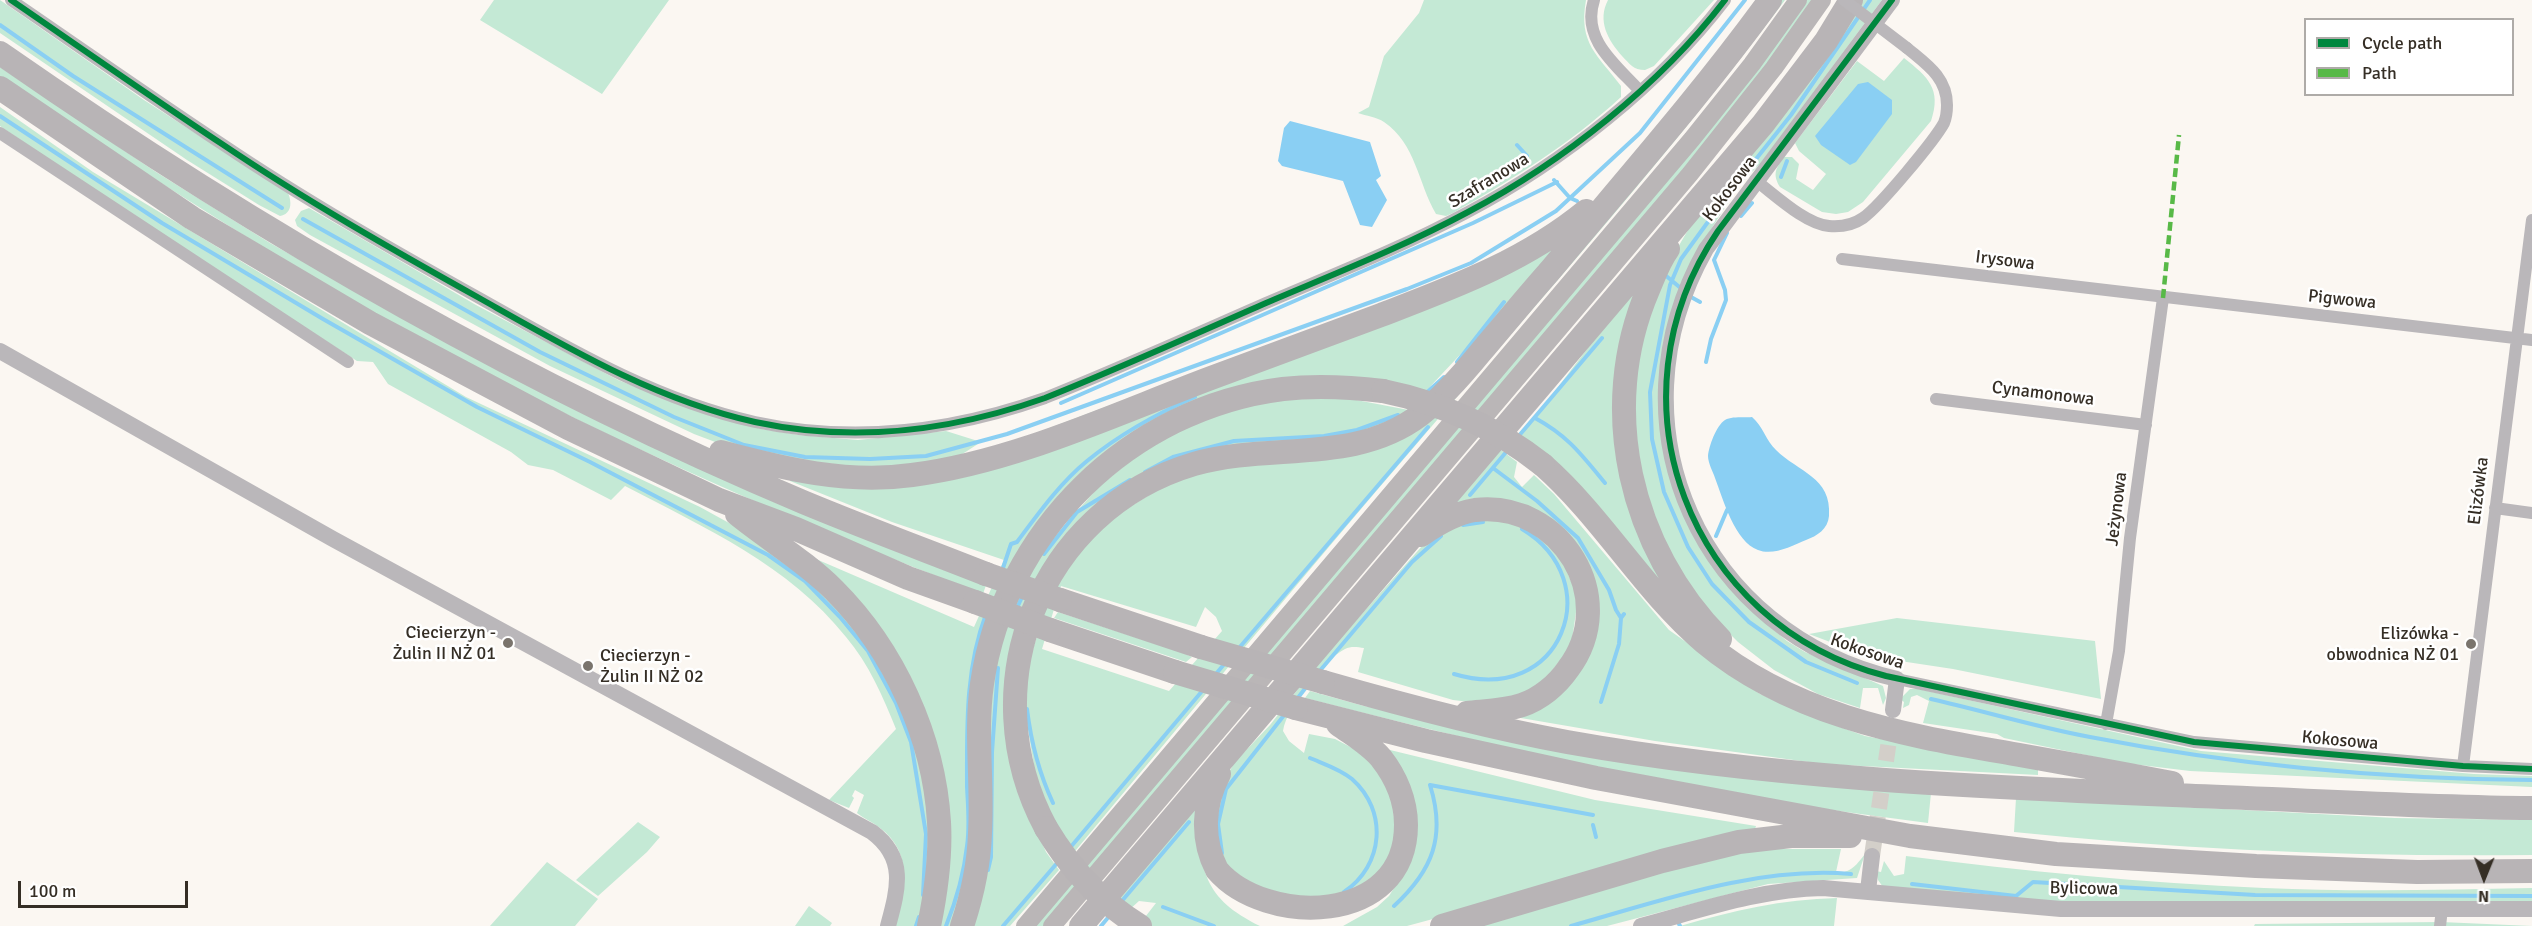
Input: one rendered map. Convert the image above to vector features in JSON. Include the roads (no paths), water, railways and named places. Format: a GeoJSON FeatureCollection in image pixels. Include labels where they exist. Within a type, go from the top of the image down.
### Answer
{"type":"FeatureCollection","features":[{"type":"Feature","properties":{"kind":"highway"},"geometry":{"type":"LineString","coordinates":[[1140,926],[1112,906],[1086,882],[1046,828],[1029,791],[1018,753],[1014,713],[1015,682],[1020,655],[1033,610],[1053,570],[1079,538],[1122,499],[1172,471],[1209,460],[1237,455],[1350,446],[1373,440],[1406,425],[1430,407],[1452,386],[1636,169],[1732,53],[1770,0]]}},
{"type":"Feature","properties":{"kind":"highway"},"geometry":{"type":"LineString","coordinates":[[1081,926],[1693,206],[1826,42],[1851,0]]}},
{"type":"Feature","properties":{"kind":"highway"},"geometry":{"type":"LineString","coordinates":[[0,52],[35,79],[194,182],[343,272],[515,366],[657,436],[802,502],[986,574],[1201,647],[1444,714],[1568,742],[1763,770],[1838,777],[2054,790],[2532,808]]}},
{"type":"Feature","properties":{"kind":"highway"},"geometry":{"type":"LineString","coordinates":[[0,88],[192,218],[370,323],[568,428],[719,500],[796,529],[908,578],[1050,630],[1175,672],[1296,708],[1426,741],[1596,778],[1910,836],[2056,854],[2244,866],[2417,872],[2532,871]]}},
{"type":"Feature","properties":{"kind":"highway"},"geometry":{"type":"LineString","coordinates":[[657,436],[792,471],[820,476],[881,478],[912,475],[975,463],[1071,431],[1474,279],[1523,255],[1558,233],[1636,169]]}},
{"type":"Feature","properties":{"kind":"highway"},"geometry":{"type":"LineString","coordinates":[[1693,206],[1665,253],[1641,307],[1633,332],[1624,389],[1623,415],[1628,464],[1644,520],[1671,576],[1708,627],[1778,690]]}},
{"type":"Feature","properties":{"kind":"highway"},"geometry":{"type":"LineString","coordinates":[[962,926],[973,890],[979,847],[980,716],[988,654],[997,620],[1017,575],[1056,515],[1084,485],[1118,456],[1153,432],[1199,410],[1244,396],[1284,389],[1341,387],[1383,392],[1430,403],[1463,416],[1506,438],[1543,465],[1582,503],[1657,596],[1678,618],[1732,664],[1756,680],[1844,718],[1902,732],[2172,783],[2283,799]]}},
{"type":"Feature","properties":{"kind":"highway"},"geometry":{"type":"LineString","coordinates":[[719,500],[806,565],[834,590],[877,643],[898,679],[915,715],[935,783],[939,823],[938,868],[929,926]]}},
{"type":"Feature","properties":{"kind":"highway"},"geometry":{"type":"LineString","coordinates":[[1398,553],[1432,527],[1452,516],[1473,510],[1493,509],[1508,512],[1523,516],[1555,535],[1574,559],[1587,591],[1588,621],[1583,642],[1575,661],[1553,687],[1524,704],[1510,708],[1444,714]]}},
{"type":"Feature","properties":{"kind":"highway"},"geometry":{"type":"LineString","coordinates":[[1235,746],[1212,789],[1206,817],[1210,851],[1222,879],[1245,905],[1275,921],[1310,926],[1336,921],[1370,903],[1391,878],[1404,848],[1405,814],[1397,783],[1380,758],[1366,744],[1325,715]]}},
{"type":"Feature","properties":{"kind":"highway"},"geometry":{"type":"LineString","coordinates":[[1442,926],[1672,858],[1739,842],[1791,836],[1910,836]]}},
{"type":"Feature","properties":{"kind":"main road"},"geometry":{"type":"LineString","coordinates":[[1025,926],[1692,139],[1798,0]]}},
{"type":"Feature","properties":{"kind":"main road"},"geometry":{"type":"LineString","coordinates":[[1052,926],[1690,174],[1767,77],[1822,0]]}},
{"type":"Feature","properties":{"kind":"street","name":"Szafranowa"},"geometry":{"type":"LineString","coordinates":[[11,0],[224,146],[390,247],[601,364],[653,389],[730,416],[784,426],[842,432],[904,431],[953,424],[997,414],[1045,398],[1470,212],[1557,156],[1640,90],[1688,43],[1725,0]]}},
{"type":"Feature","properties":{"kind":"street"},"geometry":{"type":"LineString","coordinates":[[1594,0],[1591,17],[1596,40],[1640,90]]}},
{"type":"Feature","properties":{"kind":"street"},"geometry":{"type":"LineString","coordinates":[[1755,180],[1808,218],[1825,226],[1850,224],[1869,213],[1934,136],[1946,118],[1946,92],[1941,80],[1933,70],[1844,0]]}},
{"type":"Feature","properties":{"kind":"street","name":"Kokosowa"},"geometry":{"type":"LineString","coordinates":[[1892,0],[1755,180],[1706,249],[1689,282],[1676,320],[1670,345],[1665,389],[1667,426],[1675,469],[1688,506],[1709,548],[1731,579],[1756,606],[1787,632],[1817,650],[1857,668],[1897,679],[2171,738],[2225,746],[2463,766],[2532,769]]}},
{"type":"Feature","properties":{"kind":"street"},"geometry":{"type":"LineString","coordinates":[[0,133],[348,362]]}},
{"type":"Feature","properties":{"kind":"street","name":"Elizówka"},"geometry":{"type":"LineString","coordinates":[[2463,766],[2532,220]]}},
{"type":"Feature","properties":{"kind":"street","name":"Irysowa"},"geometry":{"type":"LineString","coordinates":[[1842,259],[2163,298]]}},
{"type":"Feature","properties":{"kind":"street","name":"Pigwowa"},"geometry":{"type":"LineString","coordinates":[[2163,298],[2532,340]]}},
{"type":"Feature","properties":{"kind":"street","name":"Jeżynowa"},"geometry":{"type":"LineString","coordinates":[[2106,724],[2119,651],[2130,538],[2163,298]]}},
{"type":"Feature","properties":{"kind":"street"},"geometry":{"type":"LineString","coordinates":[[0,351],[333,539],[872,832],[891,851],[897,869],[888,926]]}},
{"type":"Feature","properties":{"kind":"street","name":"Cynamonowa"},"geometry":{"type":"LineString","coordinates":[[1935,399],[2146,424]]}},
{"type":"Feature","properties":{"kind":"street"},"geometry":{"type":"LineString","coordinates":[[2495,508],[2532,513]]}},
{"type":"Feature","properties":{"kind":"street"},"geometry":{"type":"LineString","coordinates":[[1893,710],[1897,679]]}},
{"type":"Feature","properties":{"kind":"street"},"geometry":{"type":"LineString","coordinates":[[1868,891],[1872,855]]}},
{"type":"Feature","properties":{"kind":"street","name":"Bylicowa"},"geometry":{"type":"LineString","coordinates":[[1641,926],[1776,892],[1813,888],[1868,891],[2049,909],[2441,918],[2532,909]]}},
{"type":"Feature","properties":{"kind":"water"},"geometry":{"type":"Polygon","coordinates":[[[1868,82],[1892,100],[1892,114],[1856,162],[1850,165],[1821,145],[1815,136],[1858,84],[1868,82]]]}},
{"type":"Feature","properties":{"kind":"water"},"geometry":{"type":"Polygon","coordinates":[[[1290,121],[1370,142],[1381,176],[1376,180],[1387,200],[1372,227],[1360,225],[1343,181],[1282,166],[1278,161],[1284,128],[1290,121]]]}},
{"type":"Feature","properties":{"kind":"water"},"geometry":{"type":"Polygon","coordinates":[[[1752,417],[1776,450],[1819,484],[1825,492],[1828,503],[1827,525],[1818,534],[1789,547],[1770,552],[1758,550],[1750,545],[1736,529],[1708,459],[1711,442],[1725,420],[1752,417]]]}},
{"type":"Feature","properties":{"kind":"waterway"},"geometry":{"type":"LineString","coordinates":[[303,219],[540,352],[674,417],[744,445],[805,457],[870,459],[926,456],[1007,434],[1407,289],[1471,263],[1556,211],[1640,133],[1745,0]]}},
{"type":"Feature","properties":{"kind":"waterway"},"geometry":{"type":"LineString","coordinates":[[1857,683],[1806,662],[1749,622],[1712,584],[1688,547],[1664,492],[1652,439],[1650,392],[1670,285],[1681,259],[1729,193],[1791,115],[1870,0]]}},
{"type":"Feature","properties":{"kind":"waterway"},"geometry":{"type":"LineString","coordinates":[[0,25],[73,76],[282,208]]}},
{"type":"Feature","properties":{"kind":"waterway"},"geometry":{"type":"LineString","coordinates":[[0,116],[162,223],[323,319],[477,407],[590,462],[768,555],[805,581],[840,617],[868,651],[896,703],[911,742],[926,834],[923,895]]}},
{"type":"Feature","properties":{"kind":"waterway"},"geometry":{"type":"LineString","coordinates":[[1517,145],[1527,156]]}},
{"type":"Feature","properties":{"kind":"waterway"},"geometry":{"type":"LineString","coordinates":[[1781,177],[1787,161]]}},
{"type":"Feature","properties":{"kind":"waterway"},"geometry":{"type":"LineString","coordinates":[[1554,180],[1570,198],[1577,201]]}},
{"type":"Feature","properties":{"kind":"waterway"},"geometry":{"type":"LineString","coordinates":[[1061,403],[1473,223],[1557,182]]}},
{"type":"Feature","properties":{"kind":"waterway"},"geometry":{"type":"LineString","coordinates":[[1741,216],[1752,203]]}},
{"type":"Feature","properties":{"kind":"waterway"},"geometry":{"type":"LineString","coordinates":[[1706,362],[1711,339],[1726,300],[1725,290],[1714,260],[1727,233]]}},
{"type":"Feature","properties":{"kind":"waterway"},"geometry":{"type":"LineString","coordinates":[[1665,275],[1683,290]]}},
{"type":"Feature","properties":{"kind":"waterway"},"geometry":{"type":"LineString","coordinates":[[1691,297],[1700,302]]}},
{"type":"Feature","properties":{"kind":"waterway"},"geometry":{"type":"LineString","coordinates":[[1457,362],[1504,302]]}},
{"type":"Feature","properties":{"kind":"waterway"},"geometry":{"type":"LineString","coordinates":[[1517,438],[1602,338]]}},
{"type":"Feature","properties":{"kind":"waterway"},"geometry":{"type":"LineString","coordinates":[[1425,394],[1444,377]]}},
{"type":"Feature","properties":{"kind":"waterway"},"geometry":{"type":"LineString","coordinates":[[1002,571],[1011,544],[1017,542],[1050,499],[1077,470],[1125,433],[1195,397]]}},
{"type":"Feature","properties":{"kind":"waterway"},"geometry":{"type":"LineString","coordinates":[[1145,472],[1173,457],[1234,441],[1324,436],[1357,430],[1398,415]]}},
{"type":"Feature","properties":{"kind":"waterway"},"geometry":{"type":"LineString","coordinates":[[1535,418],[1565,439],[1605,483]]}},
{"type":"Feature","properties":{"kind":"waterway"},"geometry":{"type":"LineString","coordinates":[[1239,648],[1428,427]]}},
{"type":"Feature","properties":{"kind":"waterway"},"geometry":{"type":"LineString","coordinates":[[1470,495],[1507,451]]}},
{"type":"Feature","properties":{"kind":"waterway"},"geometry":{"type":"LineString","coordinates":[[1493,468],[1537,501],[1578,538],[1609,590],[1621,618]]}},
{"type":"Feature","properties":{"kind":"waterway"},"geometry":{"type":"LineString","coordinates":[[1044,554],[1077,512],[1130,480]]}},
{"type":"Feature","properties":{"kind":"waterway"},"geometry":{"type":"LineString","coordinates":[[1716,536],[1727,510]]}},
{"type":"Feature","properties":{"kind":"waterway"},"geometry":{"type":"LineString","coordinates":[[1463,525],[1483,522]]}},
{"type":"Feature","properties":{"kind":"waterway"},"geometry":{"type":"LineString","coordinates":[[1454,674],[1491,679],[1522,673],[1546,656],[1561,633],[1567,606],[1563,578],[1548,552],[1522,529]]}},
{"type":"Feature","properties":{"kind":"waterway"},"geometry":{"type":"LineString","coordinates":[[1318,673],[1412,562],[1441,536]]}},
{"type":"Feature","properties":{"kind":"waterway"},"geometry":{"type":"LineString","coordinates":[[1016,610],[1023,595]]}},
{"type":"Feature","properties":{"kind":"waterway"},"geometry":{"type":"LineString","coordinates":[[946,926],[959,887],[967,846],[969,824],[967,721],[974,656],[986,614]]}},
{"type":"Feature","properties":{"kind":"waterway"},"geometry":{"type":"LineString","coordinates":[[1601,702],[1619,644],[1621,618],[1624,614]]}},
{"type":"Feature","properties":{"kind":"waterway"},"geometry":{"type":"LineString","coordinates":[[1215,675],[1226,662]]}},
{"type":"Feature","properties":{"kind":"waterway"},"geometry":{"type":"LineString","coordinates":[[988,870],[991,857],[992,752],[998,668]]}},
{"type":"Feature","properties":{"kind":"waterway"},"geometry":{"type":"LineString","coordinates":[[1297,699],[1307,686]]}},
{"type":"Feature","properties":{"kind":"waterway"},"geometry":{"type":"LineString","coordinates":[[1069,849],[1203,690]]}},
{"type":"Feature","properties":{"kind":"waterway"},"geometry":{"type":"LineString","coordinates":[[1931,699],[2070,733],[2144,747],[2254,763],[2421,777],[2532,780]]}},
{"type":"Feature","properties":{"kind":"waterway"},"geometry":{"type":"LineString","coordinates":[[1027,709],[1036,757],[1053,803]]}},
{"type":"Feature","properties":{"kind":"waterway"},"geometry":{"type":"LineString","coordinates":[[1222,853],[1218,824],[1226,789],[1285,714]]}},
{"type":"Feature","properties":{"kind":"waterway"},"geometry":{"type":"LineString","coordinates":[[1310,758],[1347,775],[1364,792],[1372,806],[1376,822],[1374,853],[1357,881],[1344,892]]}},
{"type":"Feature","properties":{"kind":"waterway"},"geometry":{"type":"LineString","coordinates":[[1394,906],[1418,879],[1433,851],[1437,820],[1430,785],[1593,815]]}},
{"type":"Feature","properties":{"kind":"waterway"},"geometry":{"type":"LineString","coordinates":[[1121,902],[1189,822]]}},
{"type":"Feature","properties":{"kind":"waterway"},"geometry":{"type":"LineString","coordinates":[[1593,825],[1596,837]]}},
{"type":"Feature","properties":{"kind":"waterway"},"geometry":{"type":"LineString","coordinates":[[1003,926],[1058,862]]}},
{"type":"Feature","properties":{"kind":"waterway"},"geometry":{"type":"LineString","coordinates":[[1571,926],[1674,896],[1745,880],[1780,875],[1851,874]]}},
{"type":"Feature","properties":{"kind":"waterway"},"geometry":{"type":"LineString","coordinates":[[1912,884],[2016,896],[2033,882],[2255,895],[2532,896]]}},
{"type":"Feature","properties":{"kind":"waterway"},"geometry":{"type":"LineString","coordinates":[[1163,907],[1214,926]]}},
{"type":"Feature","properties":{"kind":"waterway"},"geometry":{"type":"LineString","coordinates":[[1101,926],[1111,914]]}},
{"type":"Feature","properties":{"kind":"waterway"},"geometry":{"type":"LineString","coordinates":[[916,926],[919,917]]}},
{"type":"Feature","properties":{"kind":"tunnel"},"geometry":{"type":"LineString","coordinates":[[1872,856],[1892,720]]}},
{"type":"Feature","properties":{"kind":"place","name":"Ciecierzyn - Żulin II NŻ 01"},"geometry":{"type":"Point","coordinates":[508,643]}},
{"type":"Feature","properties":{"kind":"place","name":"Elizówka - obwodnica NŻ 01"},"geometry":{"type":"Point","coordinates":[2471,644]}},
{"type":"Feature","properties":{"kind":"place","name":"Ciecierzyn - Żulin II NŻ 02"},"geometry":{"type":"Point","coordinates":[588,666]}}]}
